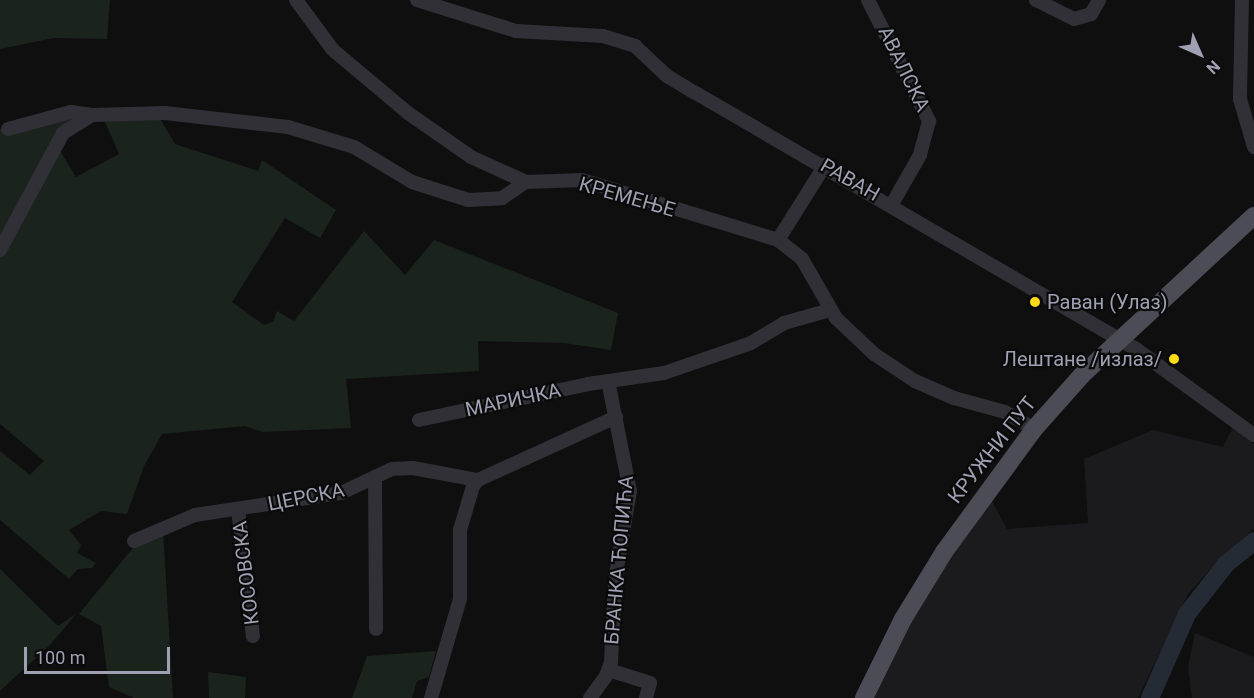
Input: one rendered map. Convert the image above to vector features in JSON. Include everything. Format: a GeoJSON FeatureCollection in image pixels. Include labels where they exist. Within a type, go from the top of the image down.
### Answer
{"type":"FeatureCollection","features":[{"type":"Feature","properties":{"kind":"main road","name":"КРУЖНИ ПУТ"},"geometry":{"type":"LineString","coordinates":[[864,698],[903,619],[944,552],[1034,429],[1121,340],[1254,216]]}},
{"type":"Feature","properties":{"kind":"street"},"geometry":{"type":"LineString","coordinates":[[296,0],[333,51],[408,113],[471,157],[526,182]]}},
{"type":"Feature","properties":{"kind":"street","name":"РАВАН"},"geometry":{"type":"LineString","coordinates":[[417,0],[516,31],[603,36],[635,46],[667,76],[825,165],[1121,340],[1254,435]]}},
{"type":"Feature","properties":{"kind":"street","name":"АВАЛСКА"},"geometry":{"type":"LineString","coordinates":[[868,0],[929,121],[920,155],[892,204]]}},
{"type":"Feature","properties":{"kind":"street"},"geometry":{"type":"LineString","coordinates":[[1036,0],[1074,20],[1091,14],[1099,0]]}},
{"type":"Feature","properties":{"kind":"street"},"geometry":{"type":"LineString","coordinates":[[1242,0],[1240,99],[1254,147]]}},
{"type":"Feature","properties":{"kind":"street"},"geometry":{"type":"LineString","coordinates":[[8,129],[71,112],[92,116],[165,113],[288,127],[354,147],[412,182],[468,200],[502,198],[526,182]]}},
{"type":"Feature","properties":{"kind":"street"},"geometry":{"type":"LineString","coordinates":[[0,250],[63,133],[92,116]]}},
{"type":"Feature","properties":{"kind":"street"},"geometry":{"type":"LineString","coordinates":[[778,240],[825,165]]}},
{"type":"Feature","properties":{"kind":"street","name":"КРЕМЕЊЕ"},"geometry":{"type":"LineString","coordinates":[[526,182],[582,180],[778,240],[802,259],[830,310],[865,348],[907,376],[954,398],[1005,412],[1034,429]]}},
{"type":"Feature","properties":{"kind":"street","name":"МАРИЧКА"},"geometry":{"type":"LineString","coordinates":[[419,420],[608,381],[664,373],[716,357],[784,322],[830,310]]}},
{"type":"Feature","properties":{"kind":"street","name":"БРАНКА ЋОПИЋА"},"geometry":{"type":"LineString","coordinates":[[590,698],[609,670],[615,580],[630,491],[608,381]]}},
{"type":"Feature","properties":{"kind":"street"},"geometry":{"type":"LineString","coordinates":[[431,698],[460,599],[458,551],[463,510],[478,480],[616,417]]}},
{"type":"Feature","properties":{"kind":"street","name":"ЦЕРСКА"},"geometry":{"type":"LineString","coordinates":[[134,541],[195,515],[341,493],[375,477],[382,471],[413,468],[478,480]]}},
{"type":"Feature","properties":{"kind":"street"},"geometry":{"type":"LineString","coordinates":[[375,477],[376,629]]}},
{"type":"Feature","properties":{"kind":"street","name":"КОСОВСКА"},"geometry":{"type":"LineString","coordinates":[[238,509],[253,636]]}},
{"type":"Feature","properties":{"kind":"street"},"geometry":{"type":"LineString","coordinates":[[609,670],[650,683],[646,698]]}},
{"type":"Feature","properties":{"kind":"shaded area"},"geometry":{"type":"Polygon","coordinates":[[[0,0],[110,0],[107,39],[54,38],[0,49],[0,0]]]}},
{"type":"Feature","properties":{"kind":"shaded area"},"geometry":{"type":"Polygon","coordinates":[[[73,114],[75,121],[0,246],[0,129],[73,114]]]}},
{"type":"Feature","properties":{"kind":"shaded area"},"geometry":{"type":"Polygon","coordinates":[[[158,115],[175,144],[258,171],[262,160],[336,210],[320,238],[285,218],[232,302],[264,325],[273,322],[277,311],[294,321],[364,231],[405,275],[434,240],[618,313],[611,350],[564,343],[478,341],[479,371],[346,379],[351,428],[263,432],[245,426],[162,434],[144,466],[127,514],[101,511],[69,530],[81,545],[77,553],[96,563],[92,568],[78,569],[69,579],[0,520],[0,451],[30,475],[44,461],[0,424],[0,253],[57,146],[76,177],[119,154],[103,117],[158,115]]]}},
{"type":"Feature","properties":{"kind":"shaded area"},"geometry":{"type":"Polygon","coordinates":[[[1233,427],[1254,444],[1254,529],[1223,555],[1188,594],[1138,698],[870,698],[892,649],[986,490],[1007,529],[1088,523],[1084,459],[1153,430],[1223,447],[1233,427]]]}},
{"type":"Feature","properties":{"kind":"shaded area"},"geometry":{"type":"Polygon","coordinates":[[[163,529],[173,698],[134,698],[109,687],[101,626],[79,614],[136,544],[163,529]]]}},
{"type":"Feature","properties":{"kind":"shaded area"},"geometry":{"type":"Polygon","coordinates":[[[0,569],[58,626],[76,614],[51,644],[0,691],[0,569]]]}},
{"type":"Feature","properties":{"kind":"shaded area"},"geometry":{"type":"Polygon","coordinates":[[[1195,633],[1254,657],[1254,698],[1192,698],[1188,667],[1195,633]]]}},
{"type":"Feature","properties":{"kind":"shaded area"},"geometry":{"type":"Polygon","coordinates":[[[436,651],[429,677],[417,681],[412,698],[352,698],[367,656],[436,651]]]}},
{"type":"Feature","properties":{"kind":"shaded area"},"geometry":{"type":"Polygon","coordinates":[[[208,672],[246,677],[245,698],[209,698],[208,672]]]}},
{"type":"Feature","properties":{"kind":"waterway"},"geometry":{"type":"LineString","coordinates":[[1150,698],[1187,614],[1226,564],[1254,541]]}},
{"type":"Feature","properties":{"kind":"place","name":"Раван (Улаз)"},"geometry":{"type":"Point","coordinates":[1035,302]}},
{"type":"Feature","properties":{"kind":"place","name":"Лештане /излаз/"},"geometry":{"type":"Point","coordinates":[1174,359]}}]}
